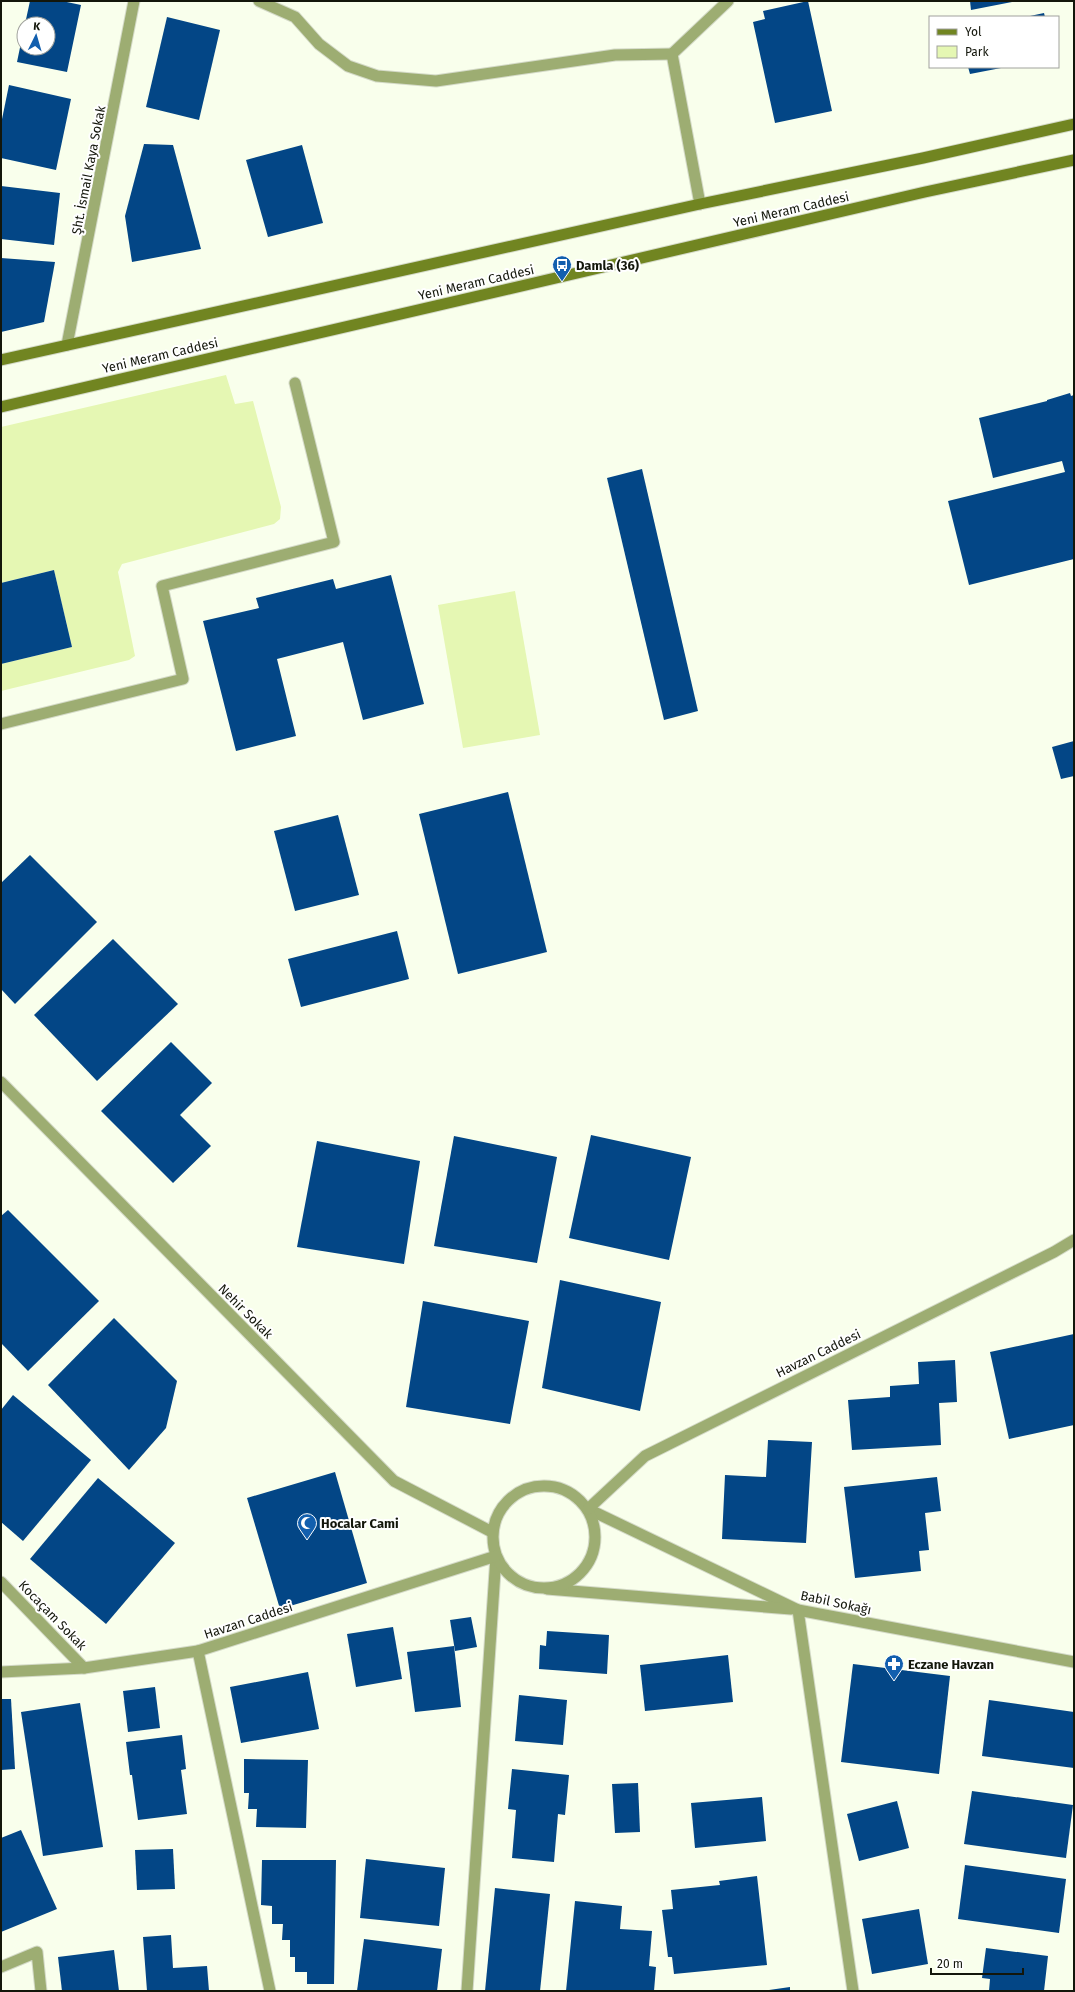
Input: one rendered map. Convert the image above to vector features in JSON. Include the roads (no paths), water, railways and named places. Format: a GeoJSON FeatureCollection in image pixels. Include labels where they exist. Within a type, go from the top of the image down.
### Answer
{"type":"FeatureCollection","features":[{"type":"Feature","properties":{"kind":"main road","name":"Yeni Meram Caddesi"},"geometry":{"type":"LineString","coordinates":[[1,360],[700,204],[923,158],[1074,124]]}},
{"type":"Feature","properties":{"kind":"main road","name":"Yeni Meram Caddesi"},"geometry":{"type":"LineString","coordinates":[[1,407],[863,206],[1074,160]]}},
{"type":"Feature","properties":{"kind":"street","name":"Şht. İsmail Kaya Sokak"},"geometry":{"type":"LineString","coordinates":[[67,345],[134,1]]}},
{"type":"Feature","properties":{"kind":"street"},"geometry":{"type":"LineString","coordinates":[[259,1],[295,17],[319,44],[348,66],[377,76],[436,81],[615,55],[672,54],[728,1]]}},
{"type":"Feature","properties":{"kind":"street"},"geometry":{"type":"LineString","coordinates":[[672,54],[700,204]]}},
{"type":"Feature","properties":{"kind":"street"},"geometry":{"type":"LineString","coordinates":[[1,724],[183,679],[162,586],[334,542],[295,383]]}},
{"type":"Feature","properties":{"kind":"street","name":"Nehir Sokak"},"geometry":{"type":"LineString","coordinates":[[1,1082],[394,1480],[492,1532]]}},
{"type":"Feature","properties":{"kind":"street","name":"Havzan Caddesi"},"geometry":{"type":"LineString","coordinates":[[588,1509],[645,1456],[1054,1252],[1074,1240]]}},
{"type":"Feature","properties":{"kind":"street"},"geometry":{"type":"LineString","coordinates":[[547,1589],[564,1584],[579,1574],[590,1560],[595,1544],[595,1526],[588,1509],[577,1497],[564,1489],[548,1485],[532,1486],[517,1492],[505,1503],[496,1516],[492,1532],[494,1550],[501,1566],[513,1578],[529,1587],[547,1589],[798,1610],[853,1991]]}},
{"type":"Feature","properties":{"kind":"street","name":"Babil Sokağı"},"geometry":{"type":"LineString","coordinates":[[588,1509],[798,1610],[1074,1662]]}},
{"type":"Feature","properties":{"kind":"street"},"geometry":{"type":"LineString","coordinates":[[467,1991],[496,1556]]}},
{"type":"Feature","properties":{"kind":"street","name":"Havzan Caddesi"},"geometry":{"type":"LineString","coordinates":[[1,1672],[84,1668],[198,1651],[496,1556]]}},
{"type":"Feature","properties":{"kind":"street","name":"Kocaçam Sokak"},"geometry":{"type":"LineString","coordinates":[[1,1582],[84,1668]]}},
{"type":"Feature","properties":{"kind":"street"},"geometry":{"type":"LineString","coordinates":[[198,1651],[270,1991]]}},
{"type":"Feature","properties":{"kind":"street"},"geometry":{"type":"LineString","coordinates":[[1,1967],[37,1952],[41,1991]]}},
{"type":"Feature","properties":{"kind":"place","name":"Damla (36)"},"geometry":{"type":"Point","coordinates":[562,282]}},
{"type":"Feature","properties":{"kind":"place","name":"Hocalar Cami"},"geometry":{"type":"Point","coordinates":[307,1540]}},
{"type":"Feature","properties":{"kind":"place","name":"Eczane Havzan"},"geometry":{"type":"Point","coordinates":[894,1681]}}]}
